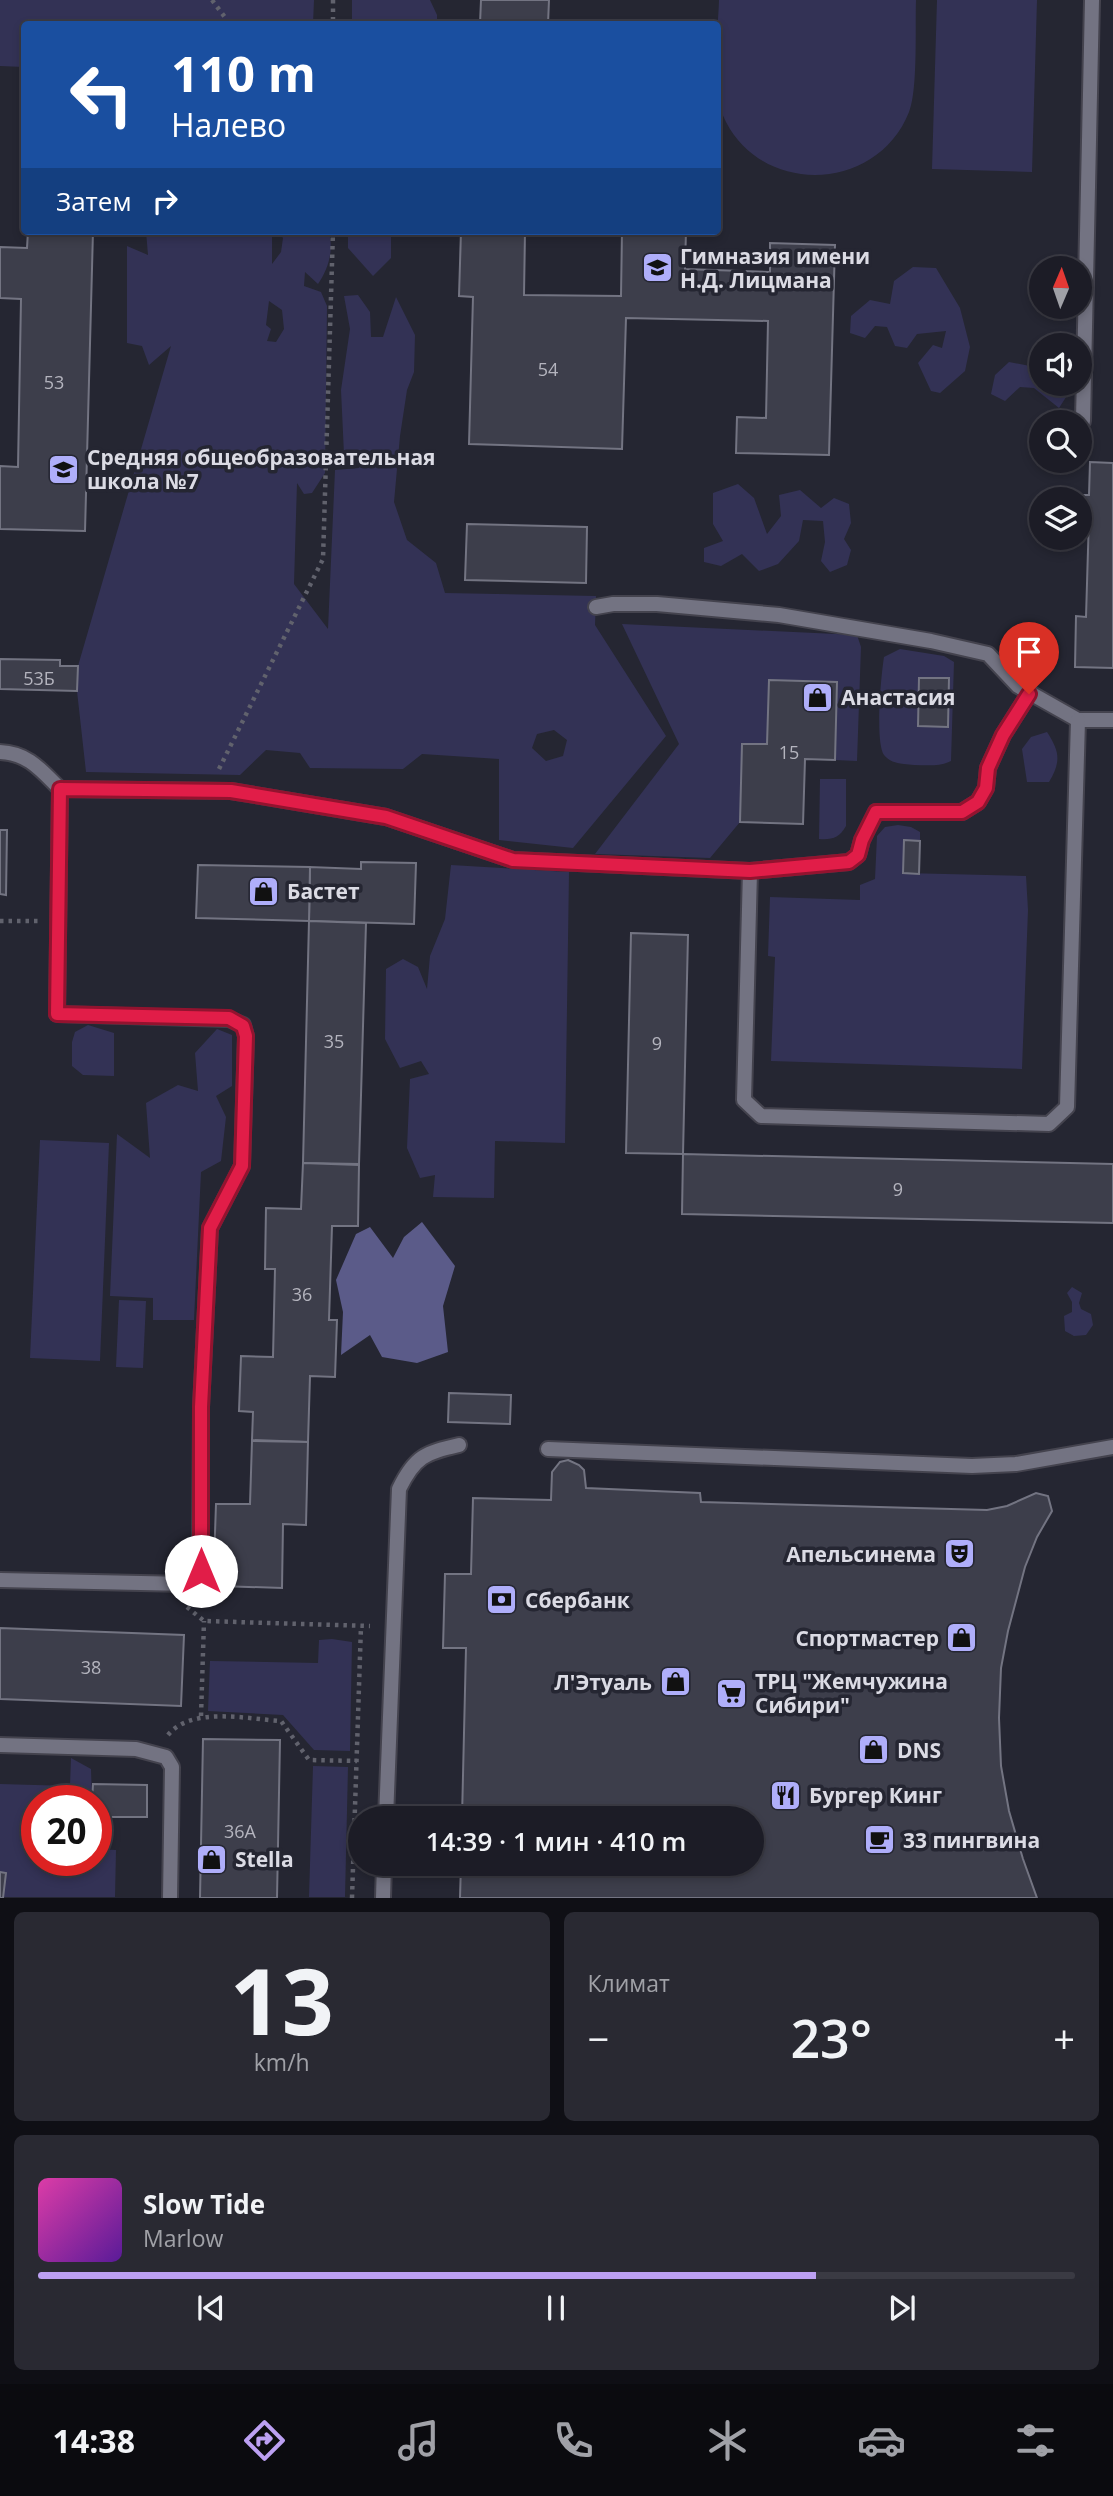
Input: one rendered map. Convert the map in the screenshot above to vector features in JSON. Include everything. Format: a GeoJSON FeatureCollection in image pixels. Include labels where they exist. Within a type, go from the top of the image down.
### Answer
{"type":"FeatureCollection","features":[{"type":"Feature","properties":{"kind":"lane"},"geometry":{"type":"LineString","coordinates":[[1083,410],[1092,0]]}},
{"type":"Feature","properties":{"kind":"lane"},"geometry":{"type":"LineString","coordinates":[[596,607],[613,604],[657,604],[779,615],[931,640],[988,654],[1018,686],[1078,720],[1113,720]]}},
{"type":"Feature","properties":{"kind":"lane"},"geometry":{"type":"LineString","coordinates":[[0,752],[15,752],[32,761],[60,789],[231,791],[386,817],[513,860],[750,871],[849,862],[858,855],[862,840],[876,812],[962,812],[978,802],[986,788],[988,768],[1003,735],[1029,694]]}},
{"type":"Feature","properties":{"kind":"lane"},"geometry":{"type":"LineString","coordinates":[[750,871],[744,1100],[761,1116],[1049,1124],[1067,1107],[1078,720]]}},
{"type":"Feature","properties":{"kind":"lane"},"geometry":{"type":"LineString","coordinates":[[0,1580],[159,1584],[187,1584],[197,1581],[201,1571],[201,1407],[210,1228],[242,1166],[246,1036],[243,1026],[229,1018],[57,1014],[60,789]]}},
{"type":"Feature","properties":{"kind":"lane"},"geometry":{"type":"LineString","coordinates":[[386,1806],[399,1489],[408,1469],[429,1452],[459,1445]]}},
{"type":"Feature","properties":{"kind":"lane"},"geometry":{"type":"LineString","coordinates":[[548,1449],[972,1466],[1016,1464],[1113,1447]]}},
{"type":"Feature","properties":{"kind":"lane"},"geometry":{"type":"LineString","coordinates":[[0,1745],[136,1749],[166,1756],[172,1767],[170,1898]]}},
{"type":"Feature","properties":{"kind":"lane"},"geometry":{"type":"LineString","coordinates":[[383,1898],[384,1876]]}},
{"type":"Feature","properties":{"kind":"path"},"geometry":{"type":"LineString","coordinates":[[212,0],[228,21]]}},
{"type":"Feature","properties":{"kind":"path"},"geometry":{"type":"LineString","coordinates":[[332,0],[333,21]]}},
{"type":"Feature","properties":{"kind":"path"},"geometry":{"type":"LineString","coordinates":[[208,790],[323,559],[333,235]]}},
{"type":"Feature","properties":{"kind":"path"},"geometry":{"type":"LineString","coordinates":[[0,920],[58,922]]}},
{"type":"Feature","properties":{"kind":"path"},"geometry":{"type":"LineString","coordinates":[[159,1584],[204,1621],[370,1626]]}},
{"type":"Feature","properties":{"kind":"path"},"geometry":{"type":"LineString","coordinates":[[201,1716],[204,1621]]}},
{"type":"Feature","properties":{"kind":"path"},"geometry":{"type":"LineString","coordinates":[[352,1898],[361,1626]]}},
{"type":"Feature","properties":{"kind":"path"},"geometry":{"type":"LineString","coordinates":[[154,1752],[177,1724],[201,1716],[281,1721],[309,1760],[357,1761]]}},
{"type":"Feature","properties":{"kind":"shaded area"},"geometry":{"type":"Polygon","coordinates":[[[0,0],[314,0],[313,21],[21,21],[21,67],[0,66],[0,0]]]}},
{"type":"Feature","properties":{"kind":"shaded area"},"geometry":{"type":"Polygon","coordinates":[[[352,0],[430,0],[437,15],[437,21],[352,21],[352,0]]]}},
{"type":"Feature","properties":{"kind":"shaded area"},"geometry":{"type":"Polygon","coordinates":[[[719,0],[916,0],[915,74],[909,112],[894,138],[873,157],[848,170],[820,175],[793,173],[767,163],[744,146],[726,122],[721,109],[721,21],[718,21],[719,0]]]}},
{"type":"Feature","properties":{"kind":"shaded area"},"geometry":{"type":"Polygon","coordinates":[[[937,0],[1037,0],[1032,172],[932,169],[937,0]]]}},
{"type":"Feature","properties":{"kind":"shaded area"},"geometry":{"type":"Polygon","coordinates":[[[146,235],[272,235],[272,264],[281,252],[283,238],[280,235],[329,235],[331,252],[318,284],[305,272],[304,286],[321,292],[327,306],[325,473],[312,493],[304,494],[297,483],[294,584],[328,629],[335,470],[359,468],[361,459],[344,454],[341,390],[350,329],[344,296],[358,295],[370,312],[371,337],[383,337],[396,297],[415,335],[414,372],[407,390],[394,502],[407,540],[436,563],[445,593],[596,596],[595,625],[666,736],[573,848],[499,840],[499,759],[422,754],[403,769],[310,768],[300,753],[266,750],[240,775],[86,772],[77,691],[78,666],[171,346],[149,365],[142,346],[127,343],[127,246],[148,255],[146,235]],[[269,301],[266,325],[271,329],[267,341],[276,342],[284,329],[282,310],[269,301]],[[554,730],[537,734],[532,748],[546,761],[563,756],[567,740],[554,730]]]}},
{"type":"Feature","properties":{"kind":"shaded area"},"geometry":{"type":"Polygon","coordinates":[[[348,235],[391,235],[391,258],[373,276],[348,248],[348,235]]]}},
{"type":"Feature","properties":{"kind":"shaded area"},"geometry":{"type":"Polygon","coordinates":[[[913,267],[936,268],[960,308],[970,347],[965,371],[940,393],[931,391],[918,363],[933,345],[942,348],[946,331],[917,334],[907,348],[895,346],[887,327],[875,326],[865,338],[850,333],[851,316],[870,300],[890,304],[894,281],[913,267]]]}},
{"type":"Feature","properties":{"kind":"shaded area"},"geometry":{"type":"Polygon","coordinates":[[[1009,362],[1029,366],[1029,388],[1020,387],[1005,401],[991,394],[995,375],[1009,362]]]}},
{"type":"Feature","properties":{"kind":"shaded area"},"geometry":{"type":"Polygon","coordinates":[[[1044,396],[1067,396],[1059,408],[1044,396]]]}},
{"type":"Feature","properties":{"kind":"shaded area"},"geometry":{"type":"Polygon","coordinates":[[[738,484],[754,498],[767,534],[781,516],[779,495],[800,490],[821,508],[834,498],[849,504],[851,523],[844,539],[851,550],[847,565],[830,572],[821,561],[825,542],[823,521],[803,520],[799,541],[778,564],[759,571],[742,554],[721,566],[704,562],[704,548],[723,541],[713,524],[713,493],[738,484]]]}},
{"type":"Feature","properties":{"kind":"shaded area"},"geometry":{"type":"Polygon","coordinates":[[[622,624],[857,635],[861,647],[857,761],[835,760],[837,682],[769,680],[767,744],[742,744],[740,822],[710,858],[595,854],[679,744],[622,624]]]}},
{"type":"Feature","properties":{"kind":"shaded area"},"geometry":{"type":"Polygon","coordinates":[[[900,649],[944,656],[954,662],[951,761],[933,765],[906,764],[894,762],[884,755],[879,723],[884,657],[900,649]],[[919,678],[918,726],[948,727],[949,679],[919,678]]]}},
{"type":"Feature","properties":{"kind":"shaded area"},"geometry":{"type":"Polygon","coordinates":[[[1047,732],[1057,751],[1056,769],[1049,782],[1027,782],[1022,749],[1031,737],[1047,732]]]}},
{"type":"Feature","properties":{"kind":"shaded area"},"geometry":{"type":"Polygon","coordinates":[[[820,779],[846,779],[846,826],[838,836],[831,838],[819,839],[820,779]]]}},
{"type":"Feature","properties":{"kind":"shaded area"},"geometry":{"type":"Polygon","coordinates":[[[898,825],[920,832],[920,841],[904,840],[904,873],[1026,876],[1028,910],[1022,1069],[771,1061],[775,957],[768,956],[770,897],[860,900],[860,885],[875,879],[877,836],[885,827],[898,825]]]}},
{"type":"Feature","properties":{"kind":"shaded area"},"geometry":{"type":"Polygon","coordinates":[[[451,865],[569,872],[565,1143],[495,1141],[494,1198],[433,1197],[435,1175],[420,1178],[407,1148],[410,1079],[429,1074],[421,1061],[400,1068],[385,1039],[386,969],[403,959],[418,967],[427,989],[430,956],[445,919],[451,865]]]}},
{"type":"Feature","properties":{"kind":"shaded area"},"geometry":{"type":"Polygon","coordinates":[[[88,1025],[114,1033],[114,1076],[83,1075],[72,1066],[72,1042],[75,1032],[88,1025]]]}},
{"type":"Feature","properties":{"kind":"shaded area"},"geometry":{"type":"Polygon","coordinates":[[[217,1029],[232,1035],[232,1086],[216,1096],[226,1117],[221,1161],[201,1172],[194,1320],[153,1320],[153,1298],[110,1296],[117,1134],[150,1158],[146,1103],[178,1085],[198,1091],[195,1053],[217,1029]]]}},
{"type":"Feature","properties":{"kind":"shaded area"},"geometry":{"type":"Polygon","coordinates":[[[40,1140],[109,1143],[100,1361],[30,1358],[40,1140]]]}},
{"type":"Feature","properties":{"kind":"shaded area"},"geometry":{"type":"Polygon","coordinates":[[[422,1222],[455,1266],[443,1306],[448,1352],[417,1363],[382,1357],[370,1335],[341,1355],[343,1312],[336,1280],[356,1234],[370,1227],[393,1258],[404,1237],[422,1222]]]}},
{"type":"Feature","properties":{"kind":"shaded area"},"geometry":{"type":"Polygon","coordinates":[[[1072,1287],[1082,1293],[1079,1303],[1081,1309],[1091,1314],[1093,1325],[1086,1335],[1074,1336],[1065,1331],[1064,1316],[1072,1312],[1072,1302],[1067,1293],[1072,1287]]]}},
{"type":"Feature","properties":{"kind":"shaded area"},"geometry":{"type":"Polygon","coordinates":[[[119,1300],[146,1301],[143,1368],[116,1367],[119,1300]]]}},
{"type":"Feature","properties":{"kind":"shaded area"},"geometry":{"type":"Polygon","coordinates":[[[319,1640],[352,1642],[350,1751],[314,1750],[283,1715],[208,1711],[210,1661],[318,1663],[319,1640]]]}},
{"type":"Feature","properties":{"kind":"shaded area"},"geometry":{"type":"Polygon","coordinates":[[[71,1758],[91,1769],[92,1785],[70,1785],[71,1758]]]}},
{"type":"Feature","properties":{"kind":"shaded area"},"geometry":{"type":"Polygon","coordinates":[[[313,1766],[348,1767],[345,1897],[309,1897],[313,1766]]]}},
{"type":"Feature","properties":{"kind":"shaded area"},"geometry":{"type":"Polygon","coordinates":[[[0,1784],[35,1785],[21,1785],[21,1876],[112,1876],[112,1850],[116,1850],[115,1897],[3,1897],[6,1873],[0,1872],[0,1784]]]}},
{"type":"Feature","properties":{"kind":"building"},"geometry":{"type":"Polygon","coordinates":[[[481,0],[549,0],[548,21],[480,21],[481,0]]]}},
{"type":"Feature","properties":{"kind":"building"},"geometry":{"type":"Polygon","coordinates":[[[28,235],[93,235],[85,531],[0,529],[0,466],[18,467],[21,299],[0,298],[0,247],[27,248],[28,235]]]}},
{"type":"Feature","properties":{"kind":"building"},"geometry":{"type":"Polygon","coordinates":[[[461,235],[525,235],[524,295],[621,296],[622,235],[686,235],[685,269],[770,272],[770,243],[835,245],[829,455],[736,453],[737,417],[766,418],[768,321],[626,318],[622,449],[469,444],[473,297],[459,296],[461,235]]]}},
{"type":"Feature","properties":{"kind":"building"},"geometry":{"type":"Polygon","coordinates":[[[1092,462],[1113,463],[1113,668],[1075,667],[1076,616],[1086,617],[1088,550],[1092,550],[1092,487],[1089,487],[1092,462]]]}},
{"type":"Feature","properties":{"kind":"building"},"geometry":{"type":"Polygon","coordinates":[[[467,524],[587,527],[586,583],[465,580],[467,524]]]}},
{"type":"Feature","properties":{"kind":"building"},"geometry":{"type":"Polygon","coordinates":[[[0,659],[60,660],[60,666],[78,666],[77,691],[0,689],[0,659]]]}},
{"type":"Feature","properties":{"kind":"building"},"geometry":{"type":"Polygon","coordinates":[[[919,678],[949,678],[948,727],[918,726],[919,678]]]}},
{"type":"Feature","properties":{"kind":"building"},"geometry":{"type":"Polygon","coordinates":[[[769,680],[837,682],[835,760],[805,759],[803,824],[740,822],[742,744],[767,744],[769,680]]]}},
{"type":"Feature","properties":{"kind":"building"},"geometry":{"type":"Polygon","coordinates":[[[0,830],[7,830],[6,895],[0,894],[0,830]]]}},
{"type":"Feature","properties":{"kind":"building"},"geometry":{"type":"Polygon","coordinates":[[[904,840],[920,841],[919,874],[903,873],[904,840]]]}},
{"type":"Feature","properties":{"kind":"building"},"geometry":{"type":"Polygon","coordinates":[[[361,862],[416,863],[414,924],[309,921],[310,867],[361,869],[361,862]]]}},
{"type":"Feature","properties":{"kind":"building"},"geometry":{"type":"Polygon","coordinates":[[[198,865],[310,867],[309,921],[196,918],[198,865]]]}},
{"type":"Feature","properties":{"kind":"building"},"geometry":{"type":"Polygon","coordinates":[[[309,921],[366,923],[359,1164],[303,1163],[309,921]]]}},
{"type":"Feature","properties":{"kind":"building"},"geometry":{"type":"Polygon","coordinates":[[[631,933],[688,935],[683,1154],[626,1153],[631,933]]]}},
{"type":"Feature","properties":{"kind":"building"},"geometry":{"type":"Polygon","coordinates":[[[683,1154],[1113,1164],[1113,1223],[682,1214],[683,1154]]]}},
{"type":"Feature","properties":{"kind":"building"},"geometry":{"type":"Polygon","coordinates":[[[303,1163],[359,1165],[358,1226],[332,1226],[329,1320],[337,1320],[335,1377],[310,1376],[308,1442],[252,1440],[253,1412],[239,1411],[241,1356],[273,1357],[275,1269],[265,1269],[266,1208],[301,1209],[303,1163]]]}},
{"type":"Feature","properties":{"kind":"building"},"geometry":{"type":"Polygon","coordinates":[[[449,1393],[511,1395],[510,1424],[448,1422],[449,1393]]]}},
{"type":"Feature","properties":{"kind":"building"},"geometry":{"type":"Polygon","coordinates":[[[252,1441],[308,1442],[306,1525],[283,1524],[282,1588],[219,1586],[220,1562],[214,1562],[216,1504],[250,1504],[252,1441]]]}},
{"type":"Feature","properties":{"kind":"building","name":"ТРЦ \"Жемчужина Сибири\""},"geometry":{"type":"Polygon","coordinates":[[[568,1460],[584,1470],[586,1488],[700,1493],[701,1502],[987,1510],[1007,1506],[1036,1493],[1048,1496],[1052,1511],[1037,1537],[1025,1567],[1008,1631],[1001,1668],[999,1718],[1001,1766],[1009,1811],[1037,1898],[460,1898],[461,1876],[764,1876],[764,1806],[462,1806],[466,1648],[443,1648],[445,1574],[471,1574],[473,1498],[551,1500],[552,1472],[560,1462],[568,1460]]]}},
{"type":"Feature","properties":{"kind":"building"},"geometry":{"type":"Polygon","coordinates":[[[0,1628],[184,1635],[181,1706],[0,1699],[0,1628]]]}},
{"type":"Feature","properties":{"kind":"building"},"geometry":{"type":"Polygon","coordinates":[[[203,1739],[280,1740],[277,1898],[200,1898],[203,1739]]]}},
{"type":"Feature","properties":{"kind":"building"},"geometry":{"type":"Polygon","coordinates":[[[93,1784],[147,1785],[147,1817],[112,1817],[112,1785],[93,1784]]]}},
{"type":"Feature","properties":{"kind":"building"},"geometry":{"type":"Polygon","coordinates":[[[0,1872],[6,1873],[3,1898],[0,1898],[0,1872]]]}},
{"type":"Feature","properties":{"kind":"place","name":"Гимназия имени Н.Д. Лицмана"},"geometry":{"type":"Point","coordinates":[657,268]}},
{"type":"Feature","properties":{"kind":"place","name":"Средняя общеобразовательная школа №7"},"geometry":{"type":"Point","coordinates":[64,469]}},
{"type":"Feature","properties":{"kind":"place","name":"Анастасия"},"geometry":{"type":"Point","coordinates":[818,697]}},
{"type":"Feature","properties":{"kind":"place","name":"Бастет"},"geometry":{"type":"Point","coordinates":[264,891]}},
{"type":"Feature","properties":{"kind":"place","name":"Апельсинема"},"geometry":{"type":"Point","coordinates":[959,1554]}},
{"type":"Feature","properties":{"kind":"place","name":"Сбербанк"},"geometry":{"type":"Point","coordinates":[502,1600]}},
{"type":"Feature","properties":{"kind":"place","name":"Спортмастер"},"geometry":{"type":"Point","coordinates":[962,1638]}},
{"type":"Feature","properties":{"kind":"place","name":"Л'Этуаль"},"geometry":{"type":"Point","coordinates":[675,1682]}},
{"type":"Feature","properties":{"kind":"place","name":"ТРЦ \"Жемчужина Сибири\""},"geometry":{"type":"Point","coordinates":[732,1693]}},
{"type":"Feature","properties":{"kind":"place","name":"DNS"},"geometry":{"type":"Point","coordinates":[874,1750]}},
{"type":"Feature","properties":{"kind":"place","name":"Бургер Кинг"},"geometry":{"type":"Point","coordinates":[786,1795]}},
{"type":"Feature","properties":{"kind":"place","name":"33 пингвина"},"geometry":{"type":"Point","coordinates":[880,1840]}},
{"type":"Feature","properties":{"kind":"place","name":"Stella"},"geometry":{"type":"Point","coordinates":[212,1859]}},
{"type":"Feature","properties":{"kind":"route"},"geometry":{"type":"LineString","coordinates":[[201,1571],[201,1407],[210,1228],[242,1166],[246,1036],[243,1026],[229,1018],[57,1014],[60,789],[231,791],[386,817],[513,860],[750,871],[849,862],[858,855],[862,840],[876,812],[962,812],[978,802],[986,788],[988,768],[1003,735],[1029,694]]}}]}
